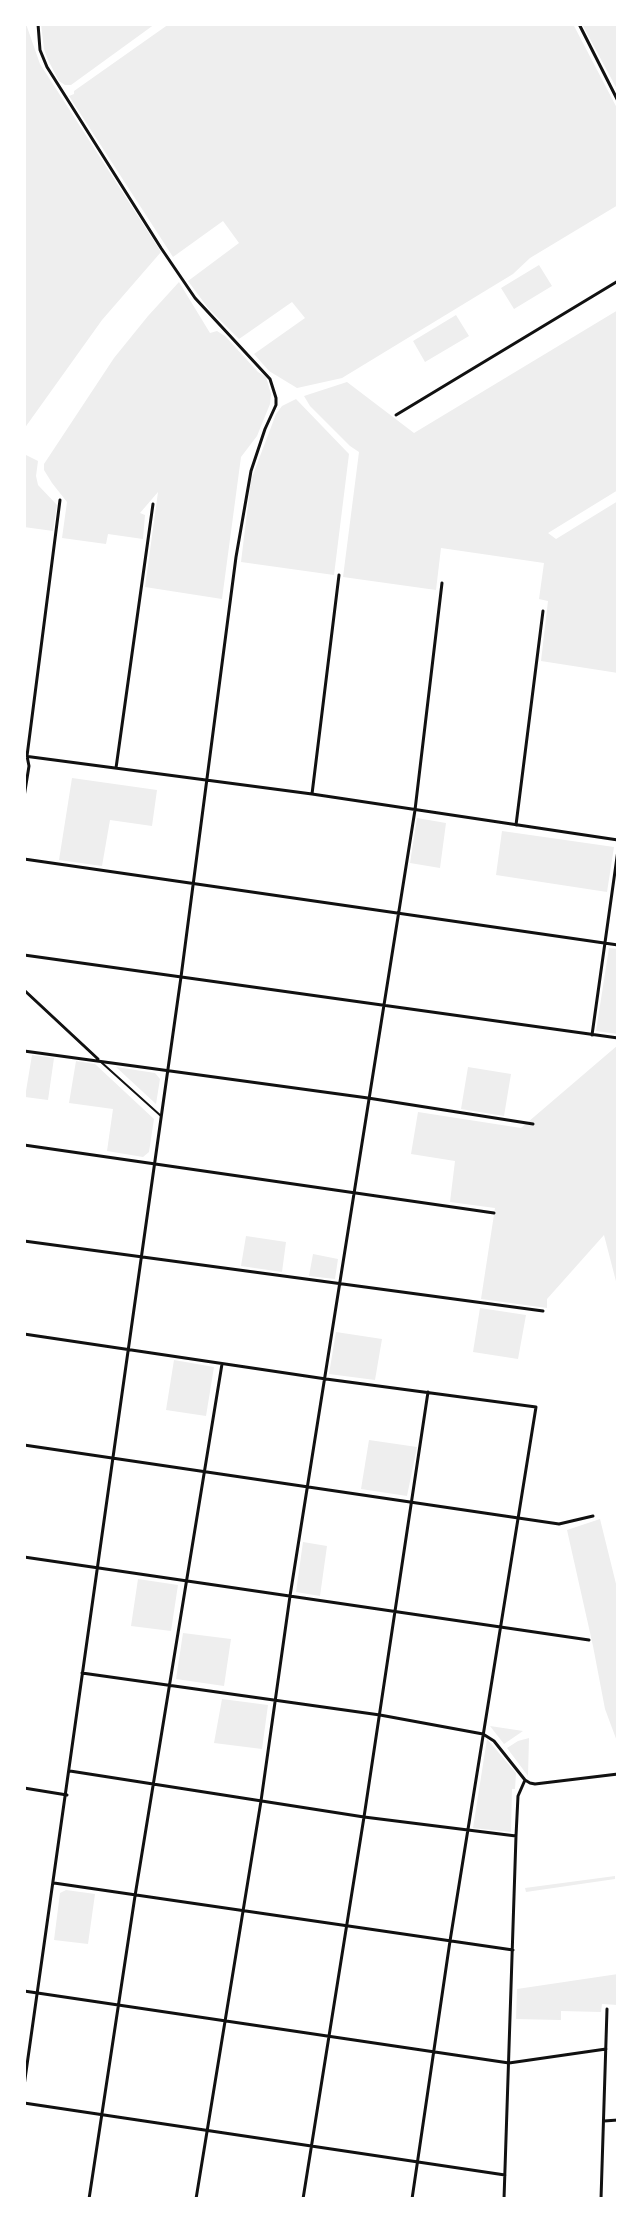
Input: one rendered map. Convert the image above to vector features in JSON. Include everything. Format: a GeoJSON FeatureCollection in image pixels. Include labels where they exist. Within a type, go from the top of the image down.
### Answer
{"type":"FeatureCollection","features":[{"type":"Feature","properties":{"kind":"street"},"geometry":{"type":"LineString","coordinates":[[24,2086],[194,885],[243,510],[250,471],[276,405],[270,379],[195,298],[47,67],[40,50],[38,24]]}},
{"type":"Feature","properties":{"kind":"street"},"geometry":{"type":"LineString","coordinates":[[579,24],[618,101]]}},
{"type":"Feature","properties":{"kind":"street"},"geometry":{"type":"LineString","coordinates":[[396,415],[618,281]]}},
{"type":"Feature","properties":{"kind":"street"},"geometry":{"type":"LineString","coordinates":[[24,797],[29,766],[26,756],[60,500]]}},
{"type":"Feature","properties":{"kind":"street"},"geometry":{"type":"LineString","coordinates":[[116,768],[153,504]]}},
{"type":"Feature","properties":{"kind":"street"},"geometry":{"type":"LineString","coordinates":[[312,794],[339,575]]}},
{"type":"Feature","properties":{"kind":"street"},"geometry":{"type":"LineString","coordinates":[[196,2199],[261,1800],[290,1596],[415,810],[442,583]]}},
{"type":"Feature","properties":{"kind":"street"},"geometry":{"type":"LineString","coordinates":[[516,825],[543,611]]}},
{"type":"Feature","properties":{"kind":"street"},"geometry":{"type":"LineString","coordinates":[[26,756],[312,794],[618,840]]}},
{"type":"Feature","properties":{"kind":"street"},"geometry":{"type":"LineString","coordinates":[[592,1035],[618,850]]}},
{"type":"Feature","properties":{"kind":"street"},"geometry":{"type":"LineString","coordinates":[[24,859],[618,945]]}},
{"type":"Feature","properties":{"kind":"street"},"geometry":{"type":"LineString","coordinates":[[24,955],[618,1038]]}},
{"type":"Feature","properties":{"kind":"street"},"geometry":{"type":"LineString","coordinates":[[24,990],[161,1116]]}},
{"type":"Feature","properties":{"kind":"street"},"geometry":{"type":"LineString","coordinates":[[24,1050],[368,1098],[533,1124]]}},
{"type":"Feature","properties":{"kind":"street"},"geometry":{"type":"LineString","coordinates":[[24,1144],[494,1213]]}},
{"type":"Feature","properties":{"kind":"street"},"geometry":{"type":"LineString","coordinates":[[24,1240],[543,1311]]}},
{"type":"Feature","properties":{"kind":"street"},"geometry":{"type":"LineString","coordinates":[[24,1334],[326,1379],[536,1407],[450,1941],[412,2199]]}},
{"type":"Feature","properties":{"kind":"street"},"geometry":{"type":"LineString","coordinates":[[89,2199],[135,1896],[222,1364]]}},
{"type":"Feature","properties":{"kind":"street"},"geometry":{"type":"LineString","coordinates":[[303,2199],[380,1715],[428,1392]]}},
{"type":"Feature","properties":{"kind":"street"},"geometry":{"type":"LineString","coordinates":[[24,1445],[559,1524],[593,1516]]}},
{"type":"Feature","properties":{"kind":"street"},"geometry":{"type":"LineString","coordinates":[[24,1557],[589,1640]]}},
{"type":"Feature","properties":{"kind":"street"},"geometry":{"type":"LineString","coordinates":[[82,1673],[380,1715],[483,1734],[494,1741],[525,1780],[535,1784],[618,1774]]}},
{"type":"Feature","properties":{"kind":"street"},"geometry":{"type":"LineString","coordinates":[[70,1771],[364,1817],[516,1836]]}},
{"type":"Feature","properties":{"kind":"street"},"geometry":{"type":"LineString","coordinates":[[504,2199],[518,1796],[525,1780]]}},
{"type":"Feature","properties":{"kind":"street"},"geometry":{"type":"LineString","coordinates":[[24,1788],[67,1795]]}},
{"type":"Feature","properties":{"kind":"street"},"geometry":{"type":"LineString","coordinates":[[54,1883],[513,1950]]}},
{"type":"Feature","properties":{"kind":"street"},"geometry":{"type":"LineString","coordinates":[[24,1991],[509,2063],[606,2049]]}},
{"type":"Feature","properties":{"kind":"street"},"geometry":{"type":"LineString","coordinates":[[600,2199],[607,2009]]}},
{"type":"Feature","properties":{"kind":"street"},"geometry":{"type":"LineString","coordinates":[[24,2103],[505,2175]]}},
{"type":"Feature","properties":{"kind":"street"},"geometry":{"type":"LineString","coordinates":[[604,2121],[618,2120]]}},
{"type":"Feature","properties":{"kind":"shaded area"},"geometry":{"type":"Polygon","coordinates":[[[24,24],[26,24],[40,64],[161,252],[102,320],[24,429],[24,24]]]}},
{"type":"Feature","properties":{"kind":"shaded area"},"geometry":{"type":"Polygon","coordinates":[[[41,24],[155,24],[71,85],[65,85],[59,81],[48,60],[44,49],[41,24]]]}},
{"type":"Feature","properties":{"kind":"shaded area"},"geometry":{"type":"Polygon","coordinates":[[[169,24],[573,24],[618,110],[618,205],[530,258],[513,274],[342,378],[297,388],[269,371],[254,354],[305,318],[292,302],[239,339],[208,308],[188,281],[239,243],[223,221],[173,257],[69,96],[169,24]]]}},
{"type":"Feature","properties":{"kind":"shaded area"},"geometry":{"type":"Polygon","coordinates":[[[582,24],[618,24],[618,91],[611,78],[582,24]]]}},
{"type":"Feature","properties":{"kind":"shaded area"},"geometry":{"type":"Polygon","coordinates":[[[539,265],[552,286],[514,309],[501,288],[539,265]]]}},
{"type":"Feature","properties":{"kind":"shaded area"},"geometry":{"type":"Polygon","coordinates":[[[179,282],[210,333],[217,331],[225,336],[258,372],[266,377],[271,394],[270,404],[257,436],[241,457],[222,599],[145,587],[158,492],[140,513],[145,515],[143,539],[108,534],[106,544],[62,538],[67,502],[44,470],[44,464],[114,358],[179,282]]]}},
{"type":"Feature","properties":{"kind":"shaded area"},"geometry":{"type":"Polygon","coordinates":[[[618,310],[618,490],[548,533],[556,539],[618,501],[618,673],[541,661],[548,601],[539,599],[544,563],[441,548],[436,590],[343,577],[359,452],[310,406],[304,396],[347,382],[414,433],[618,310]]]}},
{"type":"Feature","properties":{"kind":"shaded area"},"geometry":{"type":"Polygon","coordinates":[[[456,315],[469,336],[425,362],[413,341],[456,315]]]}},
{"type":"Feature","properties":{"kind":"shaded area"},"geometry":{"type":"Polygon","coordinates":[[[296,399],[349,454],[334,575],[241,562],[251,480],[276,414],[282,406],[296,399]]]}},
{"type":"Feature","properties":{"kind":"shaded area"},"geometry":{"type":"Polygon","coordinates":[[[24,454],[38,461],[36,476],[38,485],[57,505],[53,531],[24,527],[24,454]]]}},
{"type":"Feature","properties":{"kind":"shaded area"},"geometry":{"type":"Polygon","coordinates":[[[72,778],[157,790],[152,826],[110,820],[102,866],[59,860],[72,778]]]}},
{"type":"Feature","properties":{"kind":"shaded area"},"geometry":{"type":"Polygon","coordinates":[[[417,818],[446,823],[440,868],[410,863],[417,818]]]}},
{"type":"Feature","properties":{"kind":"shaded area"},"geometry":{"type":"Polygon","coordinates":[[[502,831],[614,847],[607,892],[496,875],[502,831]]]}},
{"type":"Feature","properties":{"kind":"shaded area"},"geometry":{"type":"Polygon","coordinates":[[[609,948],[618,949],[618,1034],[596,1031],[609,948]]]}},
{"type":"Feature","properties":{"kind":"shaded area"},"geometry":{"type":"Polygon","coordinates":[[[618,1045],[618,1289],[604,1235],[547,1299],[547,1308],[481,1299],[495,1208],[450,1202],[455,1161],[411,1154],[418,1112],[521,1128],[618,1045]]]}},
{"type":"Feature","properties":{"kind":"shaded area"},"geometry":{"type":"Polygon","coordinates":[[[32,1055],[54,1058],[48,1100],[25,1097],[32,1055]]]}},
{"type":"Feature","properties":{"kind":"shaded area"},"geometry":{"type":"Polygon","coordinates":[[[76,1061],[95,1064],[154,1119],[149,1152],[143,1157],[107,1151],[113,1109],[69,1103],[76,1061]]]}},
{"type":"Feature","properties":{"kind":"shaded area"},"geometry":{"type":"Polygon","coordinates":[[[116,1067],[155,1073],[160,1079],[156,1104],[116,1067]]]}},
{"type":"Feature","properties":{"kind":"shaded area"},"geometry":{"type":"Polygon","coordinates":[[[468,1067],[511,1074],[504,1116],[461,1109],[468,1067]]]}},
{"type":"Feature","properties":{"kind":"shaded area"},"geometry":{"type":"Polygon","coordinates":[[[246,1236],[286,1242],[282,1272],[241,1266],[246,1236]]]}},
{"type":"Feature","properties":{"kind":"shaded area"},"geometry":{"type":"Polygon","coordinates":[[[313,1254],[338,1259],[335,1279],[309,1276],[313,1254]]]}},
{"type":"Feature","properties":{"kind":"shaded area"},"geometry":{"type":"Polygon","coordinates":[[[480,1308],[526,1315],[518,1359],[473,1352],[480,1308]]]}},
{"type":"Feature","properties":{"kind":"shaded area"},"geometry":{"type":"Polygon","coordinates":[[[336,1332],[382,1339],[375,1380],[329,1374],[336,1332]]]}},
{"type":"Feature","properties":{"kind":"shaded area"},"geometry":{"type":"Polygon","coordinates":[[[174,1360],[214,1367],[206,1416],[166,1410],[174,1360]]]}},
{"type":"Feature","properties":{"kind":"shaded area"},"geometry":{"type":"Polygon","coordinates":[[[369,1440],[417,1447],[407,1496],[361,1489],[369,1440]]]}},
{"type":"Feature","properties":{"kind":"shaded area"},"geometry":{"type":"Polygon","coordinates":[[[600,1519],[618,1592],[618,1744],[605,1709],[567,1530],[600,1519]]]}},
{"type":"Feature","properties":{"kind":"shaded area"},"geometry":{"type":"Polygon","coordinates":[[[303,1542],[327,1546],[320,1596],[296,1592],[303,1542]]]}},
{"type":"Feature","properties":{"kind":"shaded area"},"geometry":{"type":"Polygon","coordinates":[[[138,1579],[178,1585],[171,1631],[131,1626],[138,1579]]]}},
{"type":"Feature","properties":{"kind":"shaded area"},"geometry":{"type":"Polygon","coordinates":[[[183,1633],[231,1639],[224,1686],[176,1679],[183,1633]]]}},
{"type":"Feature","properties":{"kind":"shaded area"},"geometry":{"type":"Polygon","coordinates":[[[222,1699],[268,1705],[262,1749],[214,1743],[222,1699]]]}},
{"type":"Feature","properties":{"kind":"shaded area"},"geometry":{"type":"Polygon","coordinates":[[[490,1726],[523,1731],[504,1744],[490,1726]]]}},
{"type":"Feature","properties":{"kind":"shaded area"},"geometry":{"type":"Polygon","coordinates":[[[529,1738],[528,1776],[507,1748],[518,1741],[529,1738]]]}},
{"type":"Feature","properties":{"kind":"shaded area"},"geometry":{"type":"Polygon","coordinates":[[[487,1739],[516,1773],[515,1789],[512,1789],[511,1832],[473,1828],[487,1739]]]}},
{"type":"Feature","properties":{"kind":"shaded area"},"geometry":{"type":"Polygon","coordinates":[[[615,1876],[615,1879],[526,1892],[525,1888],[615,1876]]]}},
{"type":"Feature","properties":{"kind":"shaded area"},"geometry":{"type":"Polygon","coordinates":[[[66,1890],[95,1894],[88,1944],[54,1940],[60,1893],[66,1890]]]}},
{"type":"Feature","properties":{"kind":"shaded area"},"geometry":{"type":"Polygon","coordinates":[[[618,1974],[618,2005],[602,2004],[601,2012],[561,2011],[561,2020],[516,2019],[517,1989],[618,1974]]]}}]}
